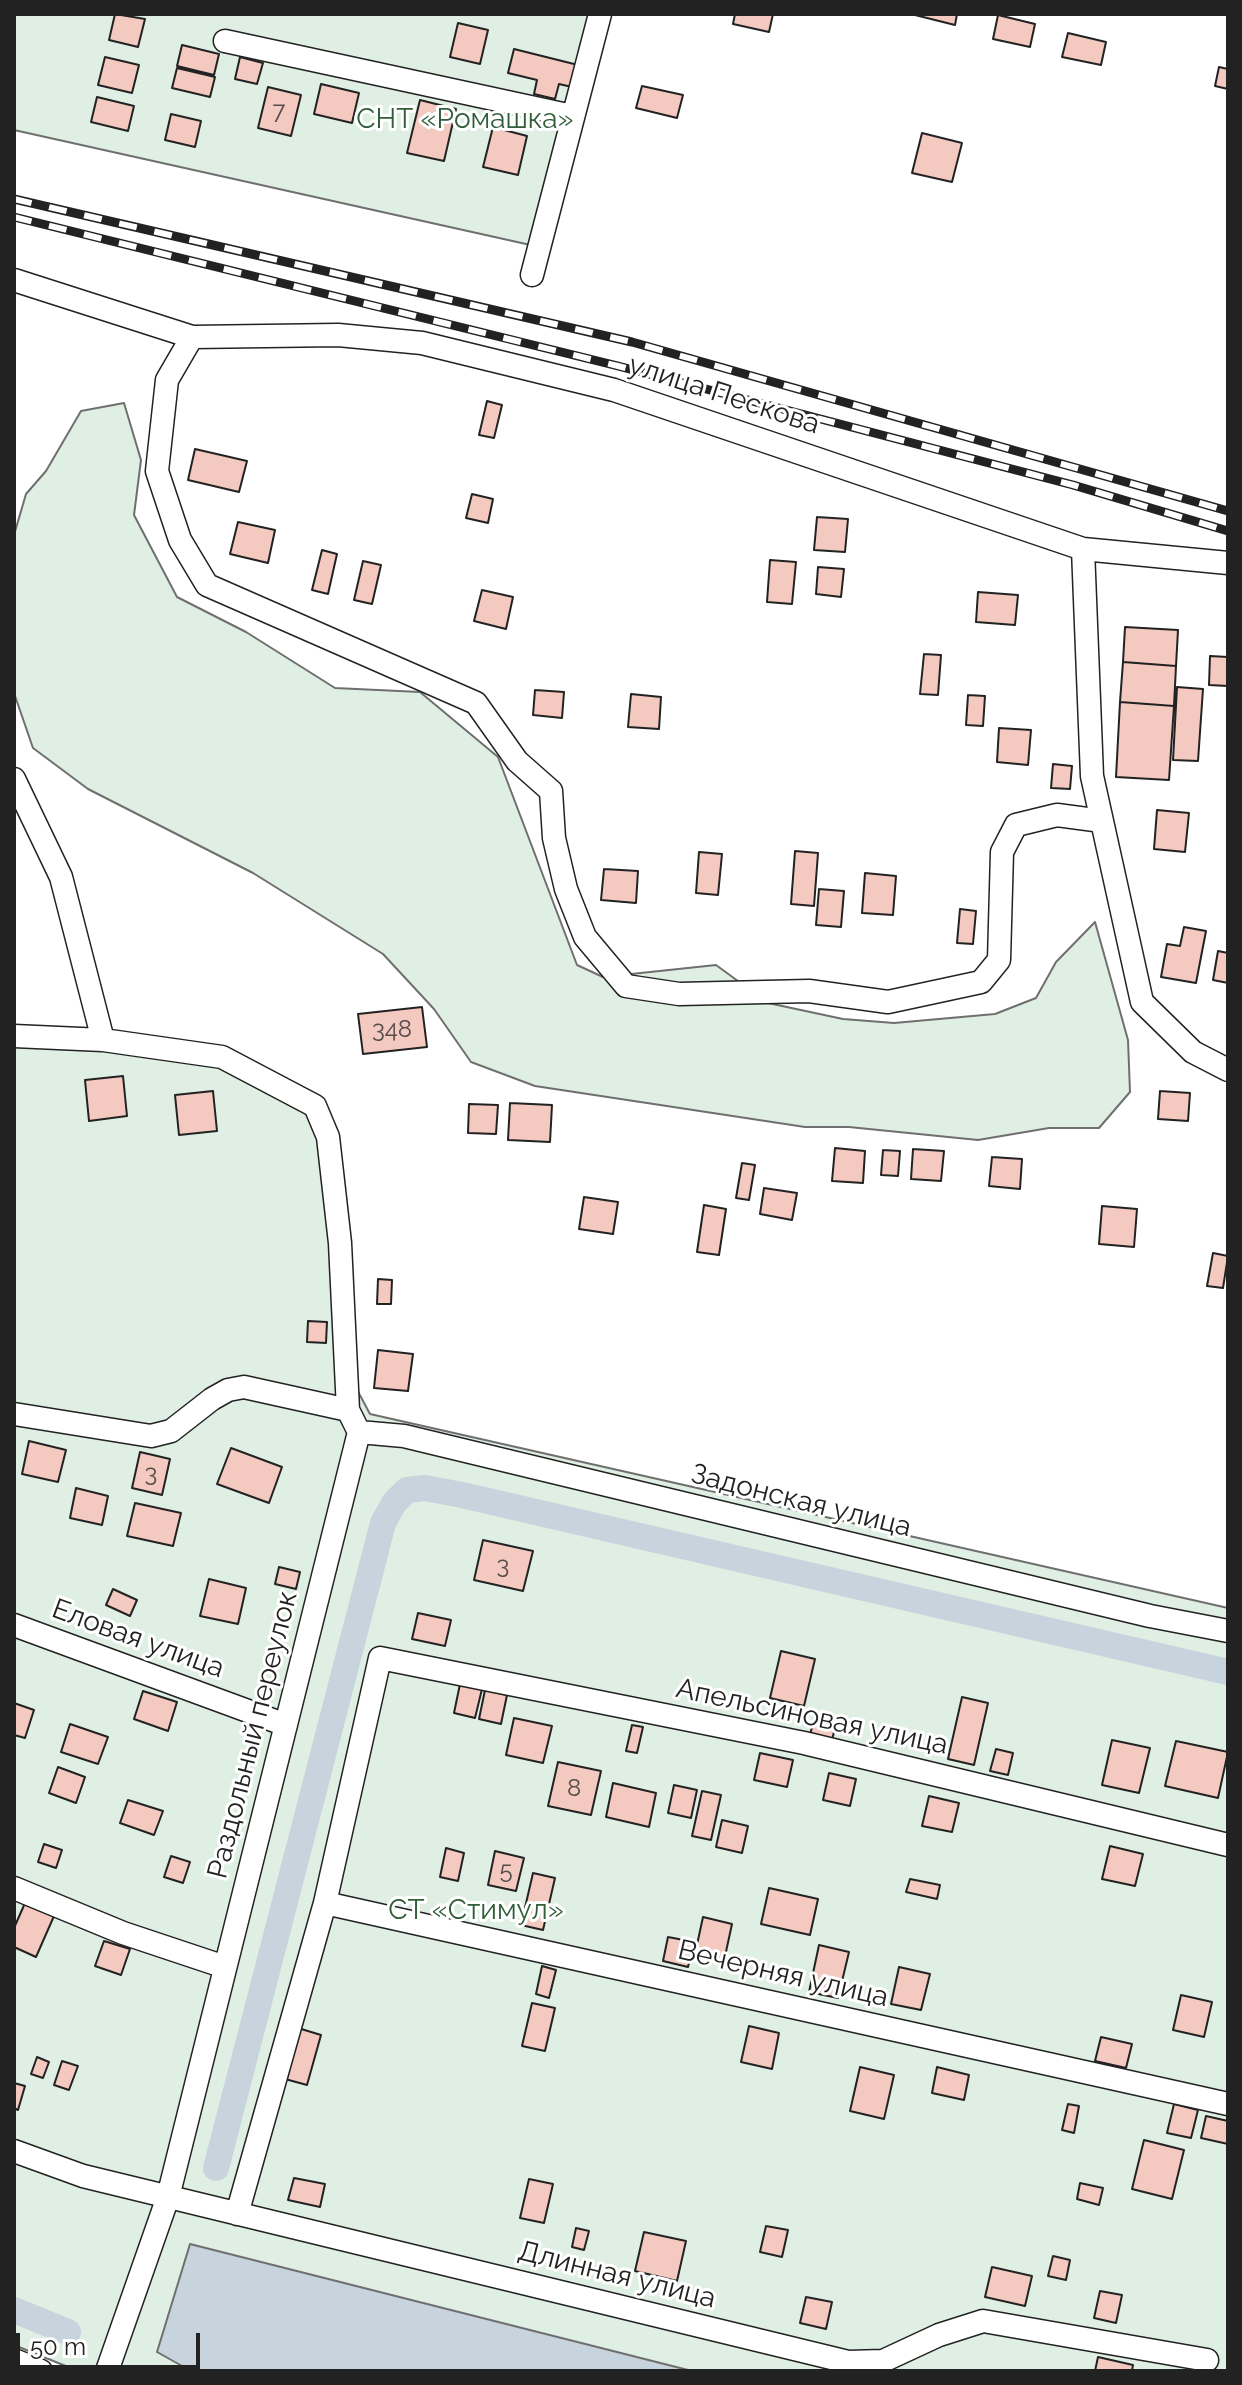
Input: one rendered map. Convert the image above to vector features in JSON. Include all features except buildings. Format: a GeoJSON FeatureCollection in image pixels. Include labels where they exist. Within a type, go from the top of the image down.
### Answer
{"type":"FeatureCollection","features":[{"type":"Feature","properties":{"kind":"street"},"geometry":{"type":"LineString","coordinates":[[532,275],[600,14]]}},
{"type":"Feature","properties":{"kind":"street"},"geometry":{"type":"LineString","coordinates":[[225,41],[572,116]]}},
{"type":"Feature","properties":{"kind":"street","name":"улица Пескова"},"geometry":{"type":"LineString","coordinates":[[14,280],[192,337],[338,335],[437,347],[614,390],[1083,549],[1228,563]]}},
{"type":"Feature","properties":{"kind":"street"},"geometry":{"type":"LineString","coordinates":[[192,337],[167,380],[157,471],[180,540],[207,585],[476,703],[517,761],[551,791],[554,838],[566,889],[585,937],[626,986],[679,994],[809,991],[888,1002],[981,982],[999,960],[1002,852],[1016,825],[1057,815],[1102,821]]}},
{"type":"Feature","properties":{"kind":"street"},"geometry":{"type":"LineString","coordinates":[[1083,549],[1092,776],[1142,1002],[1193,1052],[1228,1070]]}},
{"type":"Feature","properties":{"kind":"street"},"geometry":{"type":"LineString","coordinates":[[14,779],[61,877],[103,1040]]}},
{"type":"Feature","properties":{"kind":"street"},"geometry":{"type":"LineString","coordinates":[[14,1036],[103,1040],[222,1057],[315,1106],[328,1137],[340,1243],[348,1410],[359,1432]]}},
{"type":"Feature","properties":{"kind":"street"},"geometry":{"type":"LineString","coordinates":[[14,1414],[151,1436],[171,1431],[212,1399],[244,1387],[348,1410]]}},
{"type":"Feature","properties":{"kind":"street","name":"Задонская улица"},"geometry":{"type":"LineString","coordinates":[[359,1432],[404,1436],[1150,1616],[1228,1631]]}},
{"type":"Feature","properties":{"kind":"street","name":"Раздольный переулок"},"geometry":{"type":"LineString","coordinates":[[107,2371],[168,2197],[359,1432]]}},
{"type":"Feature","properties":{"kind":"street","name":"Еловая улица"},"geometry":{"type":"LineString","coordinates":[[14,1625],[286,1725]]}},
{"type":"Feature","properties":{"kind":"street","name":"Апельсиновая улица"},"geometry":{"type":"LineString","coordinates":[[325,1903],[380,1658],[804,1743],[1228,1845]]}},
{"type":"Feature","properties":{"kind":"street"},"geometry":{"type":"LineString","coordinates":[[14,1888],[123,1933],[225,1967]]}},
{"type":"Feature","properties":{"kind":"street"},"geometry":{"type":"LineString","coordinates":[[237,2214],[325,1903]]}},
{"type":"Feature","properties":{"kind":"street","name":"Вечерняя улица"},"geometry":{"type":"LineString","coordinates":[[325,1903],[1228,2104]]}},
{"type":"Feature","properties":{"kind":"street","name":"Длинная улица"},"geometry":{"type":"LineString","coordinates":[[14,2151],[83,2176],[848,2362],[883,2361],[939,2335],[983,2321],[1207,2360]]}},
{"type":"Feature","properties":{"kind":"street"},"geometry":{"type":"LineString","coordinates":[[14,2360],[41,2371]]}},
{"type":"Feature","properties":{"kind":"green space","name":"СНТ «Ромашка»"},"geometry":{"type":"Polygon","coordinates":[[[14,14],[602,14],[544,248],[14,130],[14,14]]]}},
{"type":"Feature","properties":{"kind":"green space"},"geometry":{"type":"Polygon","coordinates":[[[124,403],[141,460],[134,515],[177,597],[246,632],[335,688],[420,692],[498,757],[577,965],[603,977],[716,965],[768,1003],[843,1019],[894,1023],[995,1014],[1036,998],[1056,962],[1095,922],[1128,1040],[1130,1092],[1099,1128],[1049,1128],[978,1140],[849,1127],[805,1127],[535,1086],[471,1062],[434,1009],[383,954],[253,873],[88,789],[33,748],[14,693],[14,535],[26,494],[46,471],[81,411],[124,403]]]}},
{"type":"Feature","properties":{"kind":"green space","name":"СТ «Стимул»"},"geometry":{"type":"Polygon","coordinates":[[[14,1029],[127,1038],[274,1080],[319,1115],[355,1386],[370,1414],[1228,1608],[1228,2371],[78,2371],[14,2345],[14,1029]]]}},
{"type":"Feature","properties":{"kind":"shaded area"},"geometry":{"type":"Polygon","coordinates":[[[190,2244],[692,2371],[191,2371],[157,2352],[190,2244]]]}},
{"type":"Feature","properties":{"kind":"waterway"},"geometry":{"type":"LineString","coordinates":[[216,2168],[383,1523],[394,1503],[407,1490],[425,1488],[462,1495],[1228,1672]]}},
{"type":"Feature","properties":{"kind":"waterway"},"geometry":{"type":"LineString","coordinates":[[14,2310],[68,2332]]}},
{"type":"Feature","properties":{"kind":"railway"},"geometry":{"type":"LineString","coordinates":[[14,199],[632,342],[1228,511]]}},
{"type":"Feature","properties":{"kind":"railway"},"geometry":{"type":"LineString","coordinates":[[14,217],[618,366],[1073,485],[1228,531]]}}]}
